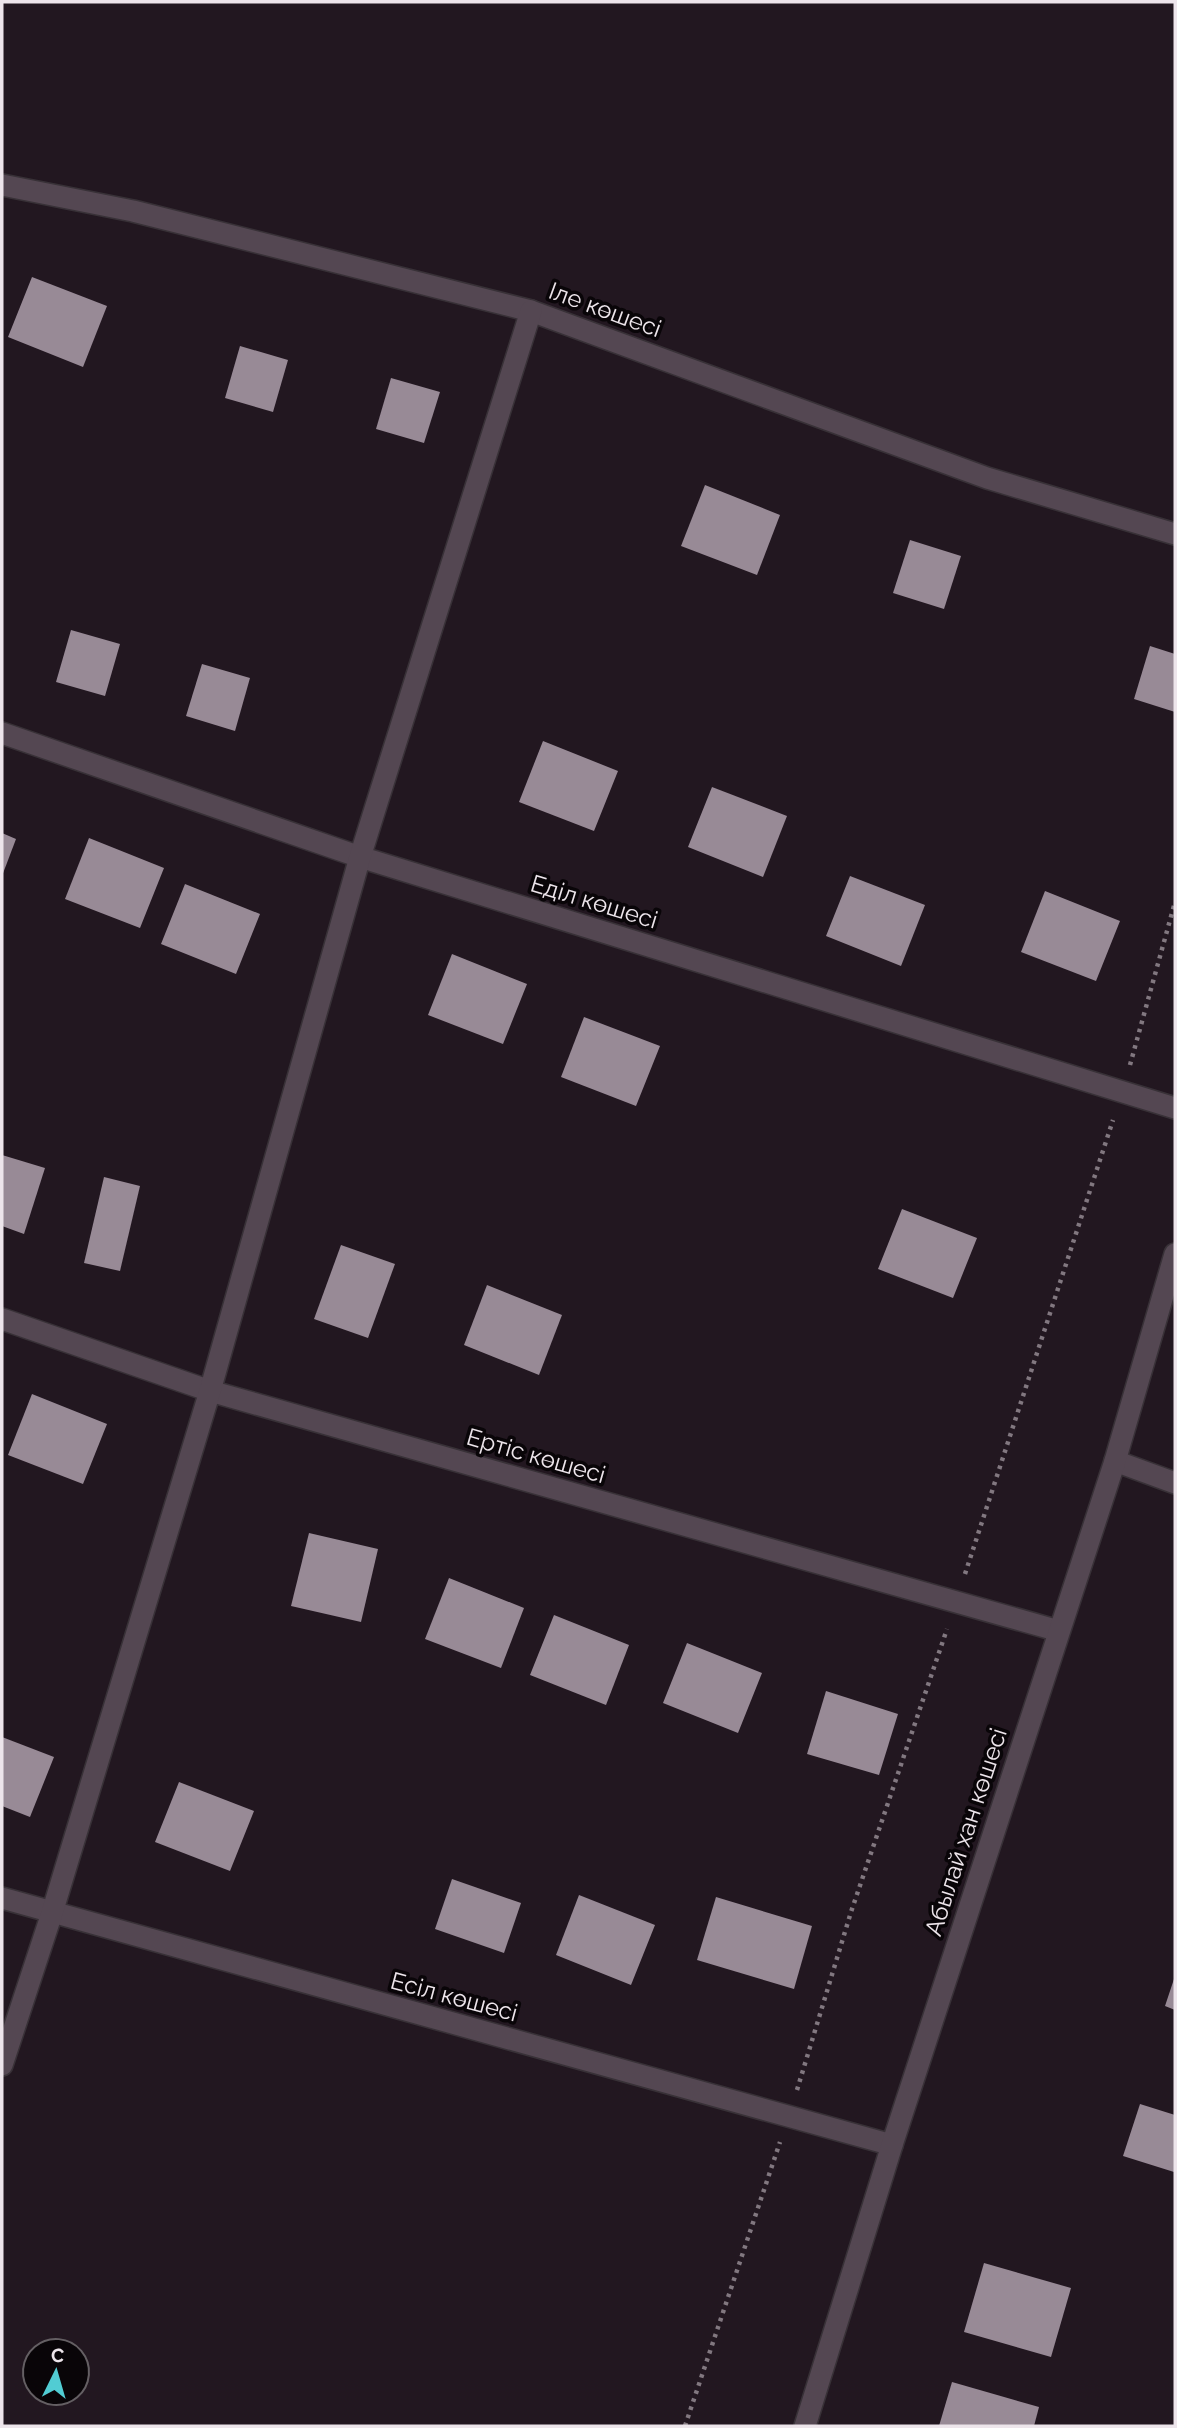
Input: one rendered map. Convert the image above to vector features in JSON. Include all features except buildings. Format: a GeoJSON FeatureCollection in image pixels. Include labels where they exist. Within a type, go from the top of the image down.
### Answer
{"type":"FeatureCollection","features":[{"type":"Feature","properties":{"kind":"street","name":"Іле көшесі"},"geometry":{"type":"LineString","coordinates":[[2,185],[133,211],[531,311],[987,478],[1175,534]]}},
{"type":"Feature","properties":{"kind":"street"},"geometry":{"type":"LineString","coordinates":[[2,2065],[52,1913],[210,1391],[360,857],[531,311]]}},
{"type":"Feature","properties":{"kind":"street","name":"Еділ көшесі"},"geometry":{"type":"LineString","coordinates":[[2,733],[360,857],[1175,1108]]}},
{"type":"Feature","properties":{"kind":"street","name":"Абылай хан көшесі"},"geometry":{"type":"LineString","coordinates":[[805,2426],[892,2145],[1115,1461],[1175,1254]]}},
{"type":"Feature","properties":{"kind":"street","name":"Ертіс көшесі"},"geometry":{"type":"LineString","coordinates":[[2,1319],[210,1391],[1059,1631]]}},
{"type":"Feature","properties":{"kind":"street"},"geometry":{"type":"LineString","coordinates":[[1115,1461],[1175,1483]]}},
{"type":"Feature","properties":{"kind":"street","name":"Есіл көшесі"},"geometry":{"type":"LineString","coordinates":[[2,1898],[892,2145]]}},
{"type":"Feature","properties":{"kind":"path"},"geometry":{"type":"LineString","coordinates":[[685,2426],[789,2117],[851,1912],[956,1602],[1122,1092],[1175,902]]}}]}
